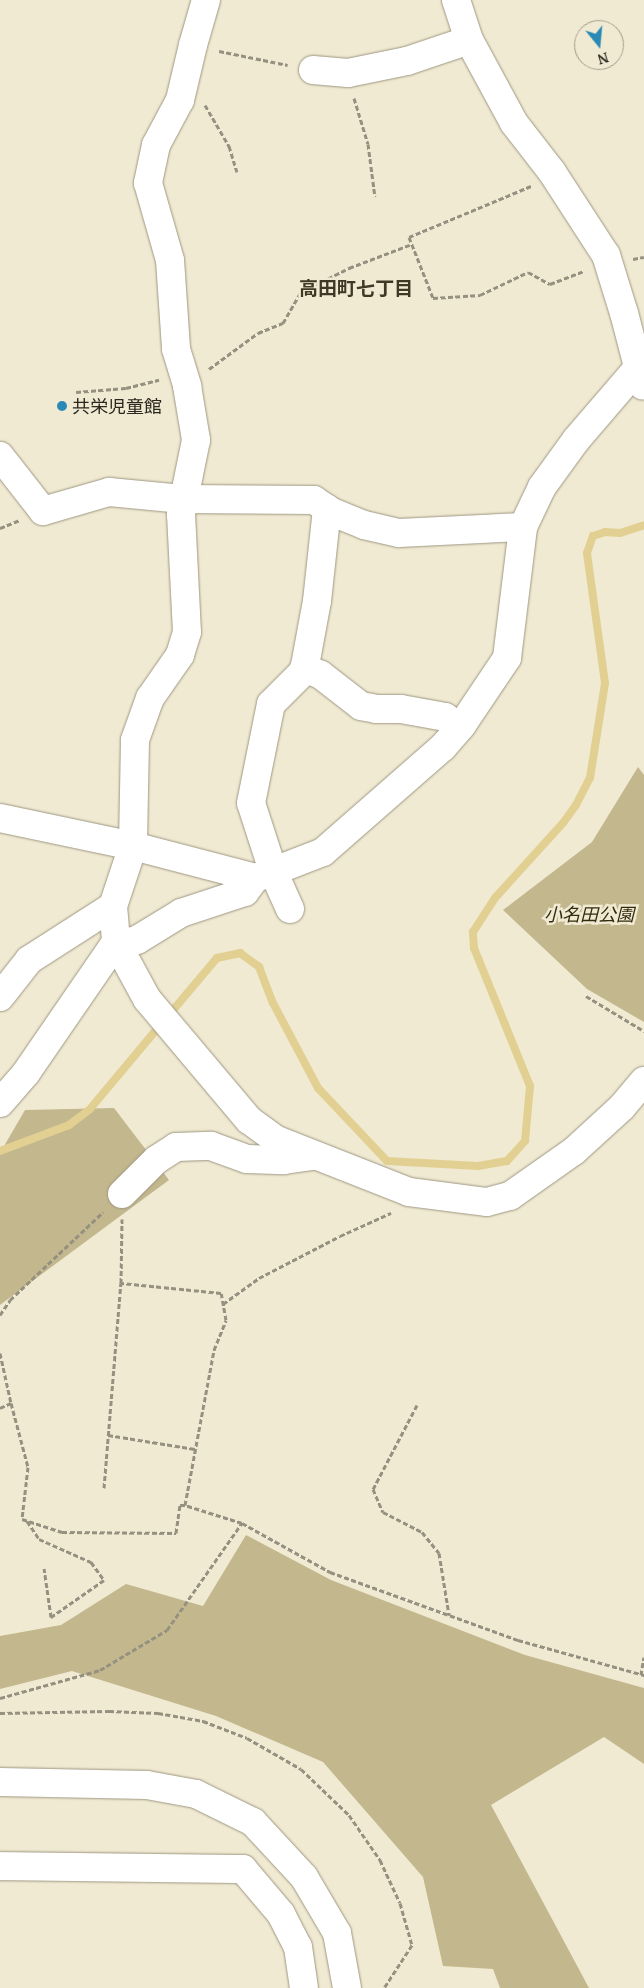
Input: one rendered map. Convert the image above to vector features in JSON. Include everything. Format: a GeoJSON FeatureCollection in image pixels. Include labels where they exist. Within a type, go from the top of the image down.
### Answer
{"type":"FeatureCollection","features":[{"type":"Feature","properties":{"kind":"street"},"geometry":{"type":"LineString","coordinates":[[206,0],[192,45],[180,100],[156,144],[148,183],[170,260],[176,349],[185,378],[196,440],[181,514],[187,632],[180,655],[150,698],[135,740],[133,846],[113,906],[117,944],[154,1007],[249,1120],[277,1140],[313,1156],[409,1192],[487,1202],[510,1196],[574,1152],[622,1107],[644,1082]]}},
{"type":"Feature","properties":{"kind":"street"},"geometry":{"type":"LineString","coordinates":[[0,1103],[26,1072],[117,944],[137,940],[181,913],[245,892],[264,874],[323,852],[443,747],[460,727],[507,658],[523,527],[542,487],[576,440],[640,378],[624,312],[606,255],[552,172],[514,123],[469,40],[456,0]]}},
{"type":"Feature","properties":{"kind":"street"},"geometry":{"type":"LineString","coordinates":[[314,70],[344,73],[407,61],[469,40]]}},
{"type":"Feature","properties":{"kind":"street"},"geometry":{"type":"LineString","coordinates":[[0,456],[43,511],[109,492],[183,499],[314,500],[328,509],[364,525],[399,533],[523,527]]}},
{"type":"Feature","properties":{"kind":"street"},"geometry":{"type":"LineString","coordinates":[[290,909],[264,874],[251,803],[272,704],[304,671],[317,601],[328,509]]}},
{"type":"Feature","properties":{"kind":"street"},"geometry":{"type":"LineString","coordinates":[[304,668],[321,675],[361,706],[376,709],[401,709],[445,717],[460,727]]}},
{"type":"Feature","properties":{"kind":"street"},"geometry":{"type":"LineString","coordinates":[[0,818],[264,874]]}},
{"type":"Feature","properties":{"kind":"street"},"geometry":{"type":"LineString","coordinates":[[0,996],[29,960],[113,906]]}},
{"type":"Feature","properties":{"kind":"street"},"geometry":{"type":"LineString","coordinates":[[122,1194],[156,1160],[176,1147],[210,1146],[247,1159],[284,1160],[313,1156]]}},
{"type":"Feature","properties":{"kind":"street"},"geometry":{"type":"LineString","coordinates":[[0,1782],[147,1785],[196,1794],[253,1822],[304,1877],[337,1933],[347,1988]]}},
{"type":"Feature","properties":{"kind":"street"},"geometry":{"type":"LineString","coordinates":[[0,1866],[243,1869],[281,1914],[298,1947],[304,1988]]}},
{"type":"Feature","properties":{"kind":"path"},"geometry":{"type":"LineString","coordinates":[[192,45],[314,70]]}},
{"type":"Feature","properties":{"kind":"path"},"geometry":{"type":"LineString","coordinates":[[187,72],[229,146],[237,172]]}},
{"type":"Feature","properties":{"kind":"path"},"geometry":{"type":"LineString","coordinates":[[344,73],[368,144],[375,197]]}},
{"type":"Feature","properties":{"kind":"path"},"geometry":{"type":"LineString","coordinates":[[552,172],[527,189],[410,237],[433,298],[480,296],[528,272],[550,284],[608,262],[620,263],[644,257]]}},
{"type":"Feature","properties":{"kind":"path"},"geometry":{"type":"LineString","coordinates":[[76,392],[185,378],[258,333],[283,323],[301,292],[349,268],[412,244]]}},
{"type":"Feature","properties":{"kind":"path"},"geometry":{"type":"LineString","coordinates":[[586,996],[644,1031]]}},
{"type":"Feature","properties":{"kind":"path"},"geometry":{"type":"LineString","coordinates":[[104,1488],[120,1283],[122,1194]]}},
{"type":"Feature","properties":{"kind":"path"},"geometry":{"type":"LineString","coordinates":[[0,1315],[10,1300],[122,1194]]}},
{"type":"Feature","properties":{"kind":"path"},"geometry":{"type":"LineString","coordinates":[[223,1304],[259,1278],[340,1236],[399,1211]]}},
{"type":"Feature","properties":{"kind":"path"},"geometry":{"type":"LineString","coordinates":[[120,1283],[221,1293],[226,1320],[214,1350],[186,1505]]}},
{"type":"Feature","properties":{"kind":"path"},"geometry":{"type":"LineString","coordinates":[[0,1353],[28,1467],[22,1519],[62,1532],[176,1533],[180,1504],[186,1505],[242,1523],[330,1572],[518,1640],[642,1675],[644,1657]]}},
{"type":"Feature","properties":{"kind":"path"},"geometry":{"type":"LineString","coordinates":[[0,1408],[11,1403]]}},
{"type":"Feature","properties":{"kind":"path"},"geometry":{"type":"LineString","coordinates":[[417,1404],[373,1489],[383,1512],[422,1532],[439,1554],[449,1615]]}},
{"type":"Feature","properties":{"kind":"path"},"geometry":{"type":"LineString","coordinates":[[108,1435],[195,1449]]}},
{"type":"Feature","properties":{"kind":"path"},"geometry":{"type":"LineString","coordinates":[[27,1520],[39,1539],[90,1562],[104,1580],[51,1617],[44,1568]]}},
{"type":"Feature","properties":{"kind":"path"},"geometry":{"type":"LineString","coordinates":[[0,1698],[100,1670],[167,1630],[242,1523]]}},
{"type":"Feature","properties":{"kind":"green space","name":"小名田公園"},"geometry":{"type":"Polygon","coordinates":[[[638,767],[644,775],[644,1022],[587,989],[503,910],[592,842],[638,767]]]}},
{"type":"Feature","properties":{"kind":"green space"},"geometry":{"type":"Polygon","coordinates":[[[114,1108],[169,1180],[0,1305],[0,1153],[25,1110],[114,1108]]]}},
{"type":"Feature","properties":{"kind":"green space"},"geometry":{"type":"Polygon","coordinates":[[[246,1535],[331,1580],[525,1655],[644,1688],[644,1764],[604,1737],[491,1805],[589,1988],[500,1988],[493,1969],[443,1966],[423,1877],[323,1762],[216,1716],[72,1671],[0,1689],[0,1636],[61,1625],[126,1584],[203,1606],[246,1535]]]}},
{"type":"Feature","properties":{"kind":"waterway"},"geometry":{"type":"LineString","coordinates":[[168,1016],[217,958],[240,953],[259,967],[273,1003],[318,1088],[387,1161],[478,1166],[507,1161],[525,1141],[530,1086],[474,948],[473,932],[495,898],[563,823],[576,805],[590,778],[605,683],[587,553],[593,536],[605,532],[620,533],[644,525]]}},
{"type":"Feature","properties":{"kind":"waterway"},"geometry":{"type":"LineString","coordinates":[[0,1151],[69,1125],[90,1109],[161,1024]]}},
{"type":"Feature","properties":{"kind":"place","name":"共栄児童館"},"geometry":{"type":"Point","coordinates":[62,406]}},
{"type":"Feature","properties":{"kind":"district","name":"高田町七丁目"},"geometry":{"type":"Point","coordinates":[356,288]}}]}
